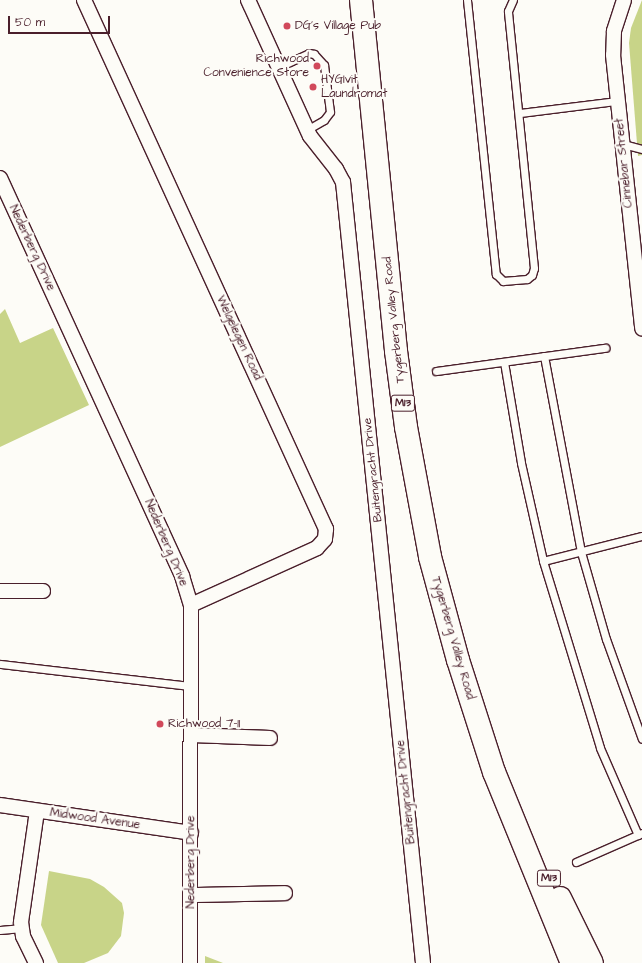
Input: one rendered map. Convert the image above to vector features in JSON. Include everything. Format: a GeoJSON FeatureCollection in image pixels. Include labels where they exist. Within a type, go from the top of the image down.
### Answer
{"type":"FeatureCollection","features":[{"type":"Feature","properties":{"kind":"main road","name":"Tygerberg Valley Road"},"geometry":{"type":"LineString","coordinates":[[361,0],[396,351],[418,495],[430,557],[458,660],[504,795],[572,963]]}},
{"type":"Feature","properties":{"kind":"main road","name":"Tygerberg Valley Road"},"geometry":{"type":"LineString","coordinates":[[504,795],[592,963]]}},
{"type":"Feature","properties":{"kind":"street","name":"Welgelegen Road"},"geometry":{"type":"LineString","coordinates":[[84,0],[326,529],[325,539],[317,548],[191,605]]}},
{"type":"Feature","properties":{"kind":"street","name":"Buitengracht Drive"},"geometry":{"type":"LineString","coordinates":[[248,0],[307,130],[343,182],[423,963]]}},
{"type":"Feature","properties":{"kind":"street","name":"Cinnebar Street"},"geometry":{"type":"LineString","coordinates":[[624,0],[613,43],[617,100],[642,328]]}},
{"type":"Feature","properties":{"kind":"street","name":"Nederberg Drive"},"geometry":{"type":"LineString","coordinates":[[0,178],[182,576],[191,605],[190,686],[192,735],[190,963]]}},
{"type":"Feature","properties":{"kind":"street"},"geometry":{"type":"LineString","coordinates":[[0,591],[43,591]]}},
{"type":"Feature","properties":{"kind":"street"},"geometry":{"type":"LineString","coordinates":[[192,735],[270,738]]}},
{"type":"Feature","properties":{"kind":"street","name":"Midwood Avenue"},"geometry":{"type":"LineString","coordinates":[[0,805],[191,833]]}},
{"type":"Feature","properties":{"kind":"street"},"geometry":{"type":"LineString","coordinates":[[36,963],[21,922],[37,811]]}},
{"type":"Feature","properties":{"kind":"street"},"geometry":{"type":"LineString","coordinates":[[191,895],[285,893]]}},
{"type":"Feature","properties":{"kind":"lane"},"geometry":{"type":"LineString","coordinates":[[467,0],[496,274],[503,281],[527,279],[532,275],[534,268],[520,113],[508,11],[513,0]]}},
{"type":"Feature","properties":{"kind":"lane"},"geometry":{"type":"LineString","coordinates":[[278,67],[309,53],[314,54],[324,65],[330,112],[324,120],[307,130]]}},
{"type":"Feature","properties":{"kind":"lane"},"geometry":{"type":"LineString","coordinates":[[520,113],[617,100]]}},
{"type":"Feature","properties":{"kind":"lane"},"geometry":{"type":"LineString","coordinates":[[623,144],[642,148]]}},
{"type":"Feature","properties":{"kind":"lane"},"geometry":{"type":"LineString","coordinates":[[436,371],[605,348]]}},
{"type":"Feature","properties":{"kind":"lane"},"geometry":{"type":"LineString","coordinates":[[544,356],[581,552],[606,639],[642,739]]}},
{"type":"Feature","properties":{"kind":"lane"},"geometry":{"type":"LineString","coordinates":[[504,362],[520,463],[542,561],[600,748],[640,834],[576,862]]}},
{"type":"Feature","properties":{"kind":"lane"},"geometry":{"type":"LineString","coordinates":[[542,561],[642,536]]}},
{"type":"Feature","properties":{"kind":"lane"},"geometry":{"type":"LineString","coordinates":[[0,664],[190,686]]}},
{"type":"Feature","properties":{"kind":"lane"},"geometry":{"type":"LineString","coordinates":[[0,930],[22,928]]}},
{"type":"Feature","properties":{"kind":"green space"},"geometry":{"type":"Polygon","coordinates":[[[642,0],[642,155],[638,156],[629,43],[631,28],[642,0]]]}},
{"type":"Feature","properties":{"kind":"green space"},"geometry":{"type":"Polygon","coordinates":[[[5,309],[20,343],[53,328],[89,405],[0,447],[0,314],[5,309]]]}},
{"type":"Feature","properties":{"kind":"green space"},"geometry":{"type":"Polygon","coordinates":[[[49,871],[90,879],[104,887],[122,903],[124,913],[121,936],[108,953],[84,963],[58,963],[41,925],[49,871]]]}},
{"type":"Feature","properties":{"kind":"green space"},"geometry":{"type":"Polygon","coordinates":[[[205,956],[223,963],[205,963],[205,956]]]}},
{"type":"Feature","properties":{"kind":"place","name":"DG's Village Pub"},"geometry":{"type":"Point","coordinates":[287,26]}},
{"type":"Feature","properties":{"kind":"place","name":"Richwood Convenience Store"},"geometry":{"type":"Point","coordinates":[317,66]}},
{"type":"Feature","properties":{"kind":"place","name":"HYGIvit Laundromat"},"geometry":{"type":"Point","coordinates":[313,87]}},
{"type":"Feature","properties":{"kind":"place","name":"Richwood 7-11"},"geometry":{"type":"Point","coordinates":[160,724]}}]}
